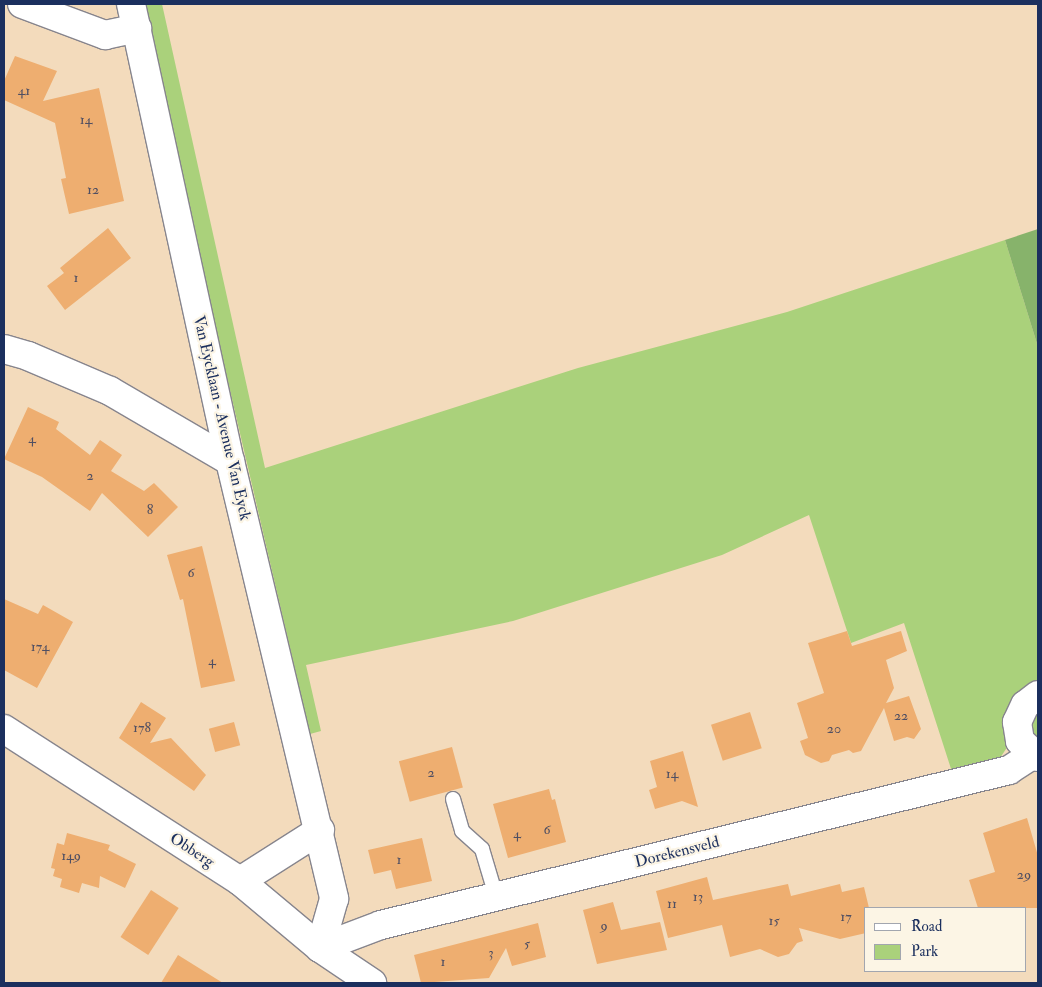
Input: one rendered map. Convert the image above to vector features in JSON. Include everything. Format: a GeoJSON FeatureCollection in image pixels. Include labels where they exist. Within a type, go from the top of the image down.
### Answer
{"type":"FeatureCollection","features":[{"type":"Feature","properties":{"kind":"street"},"geometry":{"type":"LineString","coordinates":[[22,4],[105,35],[134,16]]}},
{"type":"Feature","properties":{"kind":"street","name":"Van Eycklaan - Avenue Van Eyck"},"geometry":{"type":"LineString","coordinates":[[134,16],[230,462],[320,830],[334,899],[320,948]]}},
{"type":"Feature","properties":{"kind":"street"},"geometry":{"type":"LineString","coordinates":[[4,349],[28,356],[110,391],[230,462]]}},
{"type":"Feature","properties":{"kind":"street","name":"Dorekensveld"},"geometry":{"type":"LineString","coordinates":[[320,948],[381,925],[1009,770],[1035,756],[1020,741],[1018,722],[1025,705],[1038,695]]}},
{"type":"Feature","properties":{"kind":"street","name":"Obberg"},"geometry":{"type":"LineString","coordinates":[[4,729],[240,881],[320,948],[372,983]]}},
{"type":"Feature","properties":{"kind":"street"},"geometry":{"type":"LineString","coordinates":[[240,881],[320,830]]}},
{"type":"Feature","properties":{"kind":"lane"},"geometry":{"type":"LineString","coordinates":[[453,799],[462,831],[482,849],[496,896]]}},
{"type":"Feature","properties":{"kind":"green space"},"geometry":{"type":"Polygon","coordinates":[[[140,4],[162,4],[265,468],[578,368],[787,312],[1005,240],[1038,347],[1038,682],[1019,693],[1006,749],[1000,758],[953,775],[904,623],[851,643],[809,515],[722,555],[513,621],[306,665],[321,731],[310,734],[140,4]]]}},
{"type":"Feature","properties":{"kind":"green space"},"geometry":{"type":"Polygon","coordinates":[[[1038,229],[1038,347],[1005,240],[1038,229]]]}},
{"type":"Feature","properties":{"kind":"green space"},"geometry":{"type":"Polygon","coordinates":[[[1038,708],[1038,743],[1029,725],[1038,708]]]}},
{"type":"Feature","properties":{"kind":"building"},"geometry":{"type":"Polygon","coordinates":[[[15,56],[57,71],[43,101],[99,88],[124,201],[69,214],[61,179],[66,178],[55,123],[4,100],[4,81],[15,56]]]}},
{"type":"Feature","properties":{"kind":"building"},"geometry":{"type":"Polygon","coordinates":[[[108,228],[131,258],[65,310],[47,286],[64,273],[60,268],[108,228]]]}},
{"type":"Feature","properties":{"kind":"building"},"geometry":{"type":"Polygon","coordinates":[[[28,407],[59,422],[56,429],[90,455],[100,440],[122,455],[111,471],[144,491],[154,483],[178,507],[148,537],[102,493],[90,511],[42,477],[4,459],[28,407]]]}},
{"type":"Feature","properties":{"kind":"building"},"geometry":{"type":"Polygon","coordinates":[[[202,546],[235,681],[201,688],[183,599],[180,600],[167,555],[202,546]]]}},
{"type":"Feature","properties":{"kind":"building"},"geometry":{"type":"Polygon","coordinates":[[[4,599],[38,614],[43,605],[73,622],[37,688],[4,670],[4,599]]]}},
{"type":"Feature","properties":{"kind":"building"},"geometry":{"type":"Polygon","coordinates":[[[847,631],[852,646],[901,631],[907,651],[886,660],[894,688],[886,703],[909,696],[921,729],[914,739],[907,737],[894,741],[884,708],[861,751],[853,753],[849,750],[832,755],[829,761],[821,763],[805,755],[800,741],[808,738],[797,703],[824,693],[808,643],[847,631]]]}},
{"type":"Feature","properties":{"kind":"building"},"geometry":{"type":"Polygon","coordinates":[[[141,702],[166,718],[150,743],[171,738],[206,775],[194,791],[119,738],[141,702]]]}},
{"type":"Feature","properties":{"kind":"building"},"geometry":{"type":"Polygon","coordinates":[[[750,712],[762,748],[723,761],[711,725],[750,712]]]}},
{"type":"Feature","properties":{"kind":"building"},"geometry":{"type":"Polygon","coordinates":[[[234,722],[240,745],[215,752],[209,729],[234,722]]]}},
{"type":"Feature","properties":{"kind":"building"},"geometry":{"type":"Polygon","coordinates":[[[452,747],[463,788],[410,802],[399,761],[452,747]]]}},
{"type":"Feature","properties":{"kind":"building"},"geometry":{"type":"Polygon","coordinates":[[[683,751],[698,807],[682,801],[655,809],[649,790],[657,787],[650,761],[683,751]]]}},
{"type":"Feature","properties":{"kind":"building"},"geometry":{"type":"Polygon","coordinates":[[[549,789],[552,800],[555,799],[566,842],[508,858],[493,804],[549,789]]]}},
{"type":"Feature","properties":{"kind":"building"},"geometry":{"type":"Polygon","coordinates":[[[1027,818],[1038,856],[1038,908],[978,907],[969,880],[995,872],[983,833],[1027,818]]]}},
{"type":"Feature","properties":{"kind":"building"},"geometry":{"type":"Polygon","coordinates":[[[67,833],[110,845],[108,850],[136,864],[125,888],[100,876],[99,888],[82,883],[79,893],[60,887],[62,879],[53,876],[55,869],[51,868],[57,843],[64,845],[67,833]]]}},
{"type":"Feature","properties":{"kind":"building"},"geometry":{"type":"Polygon","coordinates":[[[422,838],[432,881],[396,889],[391,870],[374,874],[368,850],[422,838]]]}},
{"type":"Feature","properties":{"kind":"building"},"geometry":{"type":"Polygon","coordinates":[[[707,877],[713,900],[788,884],[791,896],[840,884],[842,892],[864,887],[869,907],[864,907],[864,933],[840,939],[799,928],[803,941],[797,943],[789,954],[778,957],[760,949],[730,957],[722,925],[668,938],[656,891],[707,877]]]}},
{"type":"Feature","properties":{"kind":"building"},"geometry":{"type":"Polygon","coordinates":[[[151,890],[179,908],[148,955],[121,937],[151,890]]]}},
{"type":"Feature","properties":{"kind":"building"},"geometry":{"type":"Polygon","coordinates":[[[613,902],[621,930],[660,922],[667,950],[597,964],[583,910],[613,902]]]}},
{"type":"Feature","properties":{"kind":"building"},"geometry":{"type":"Polygon","coordinates":[[[538,923],[546,957],[512,966],[506,948],[489,978],[421,983],[414,955],[538,923]]]}},
{"type":"Feature","properties":{"kind":"building"},"geometry":{"type":"Polygon","coordinates":[[[178,955],[223,983],[161,983],[178,955]]]}}]}
